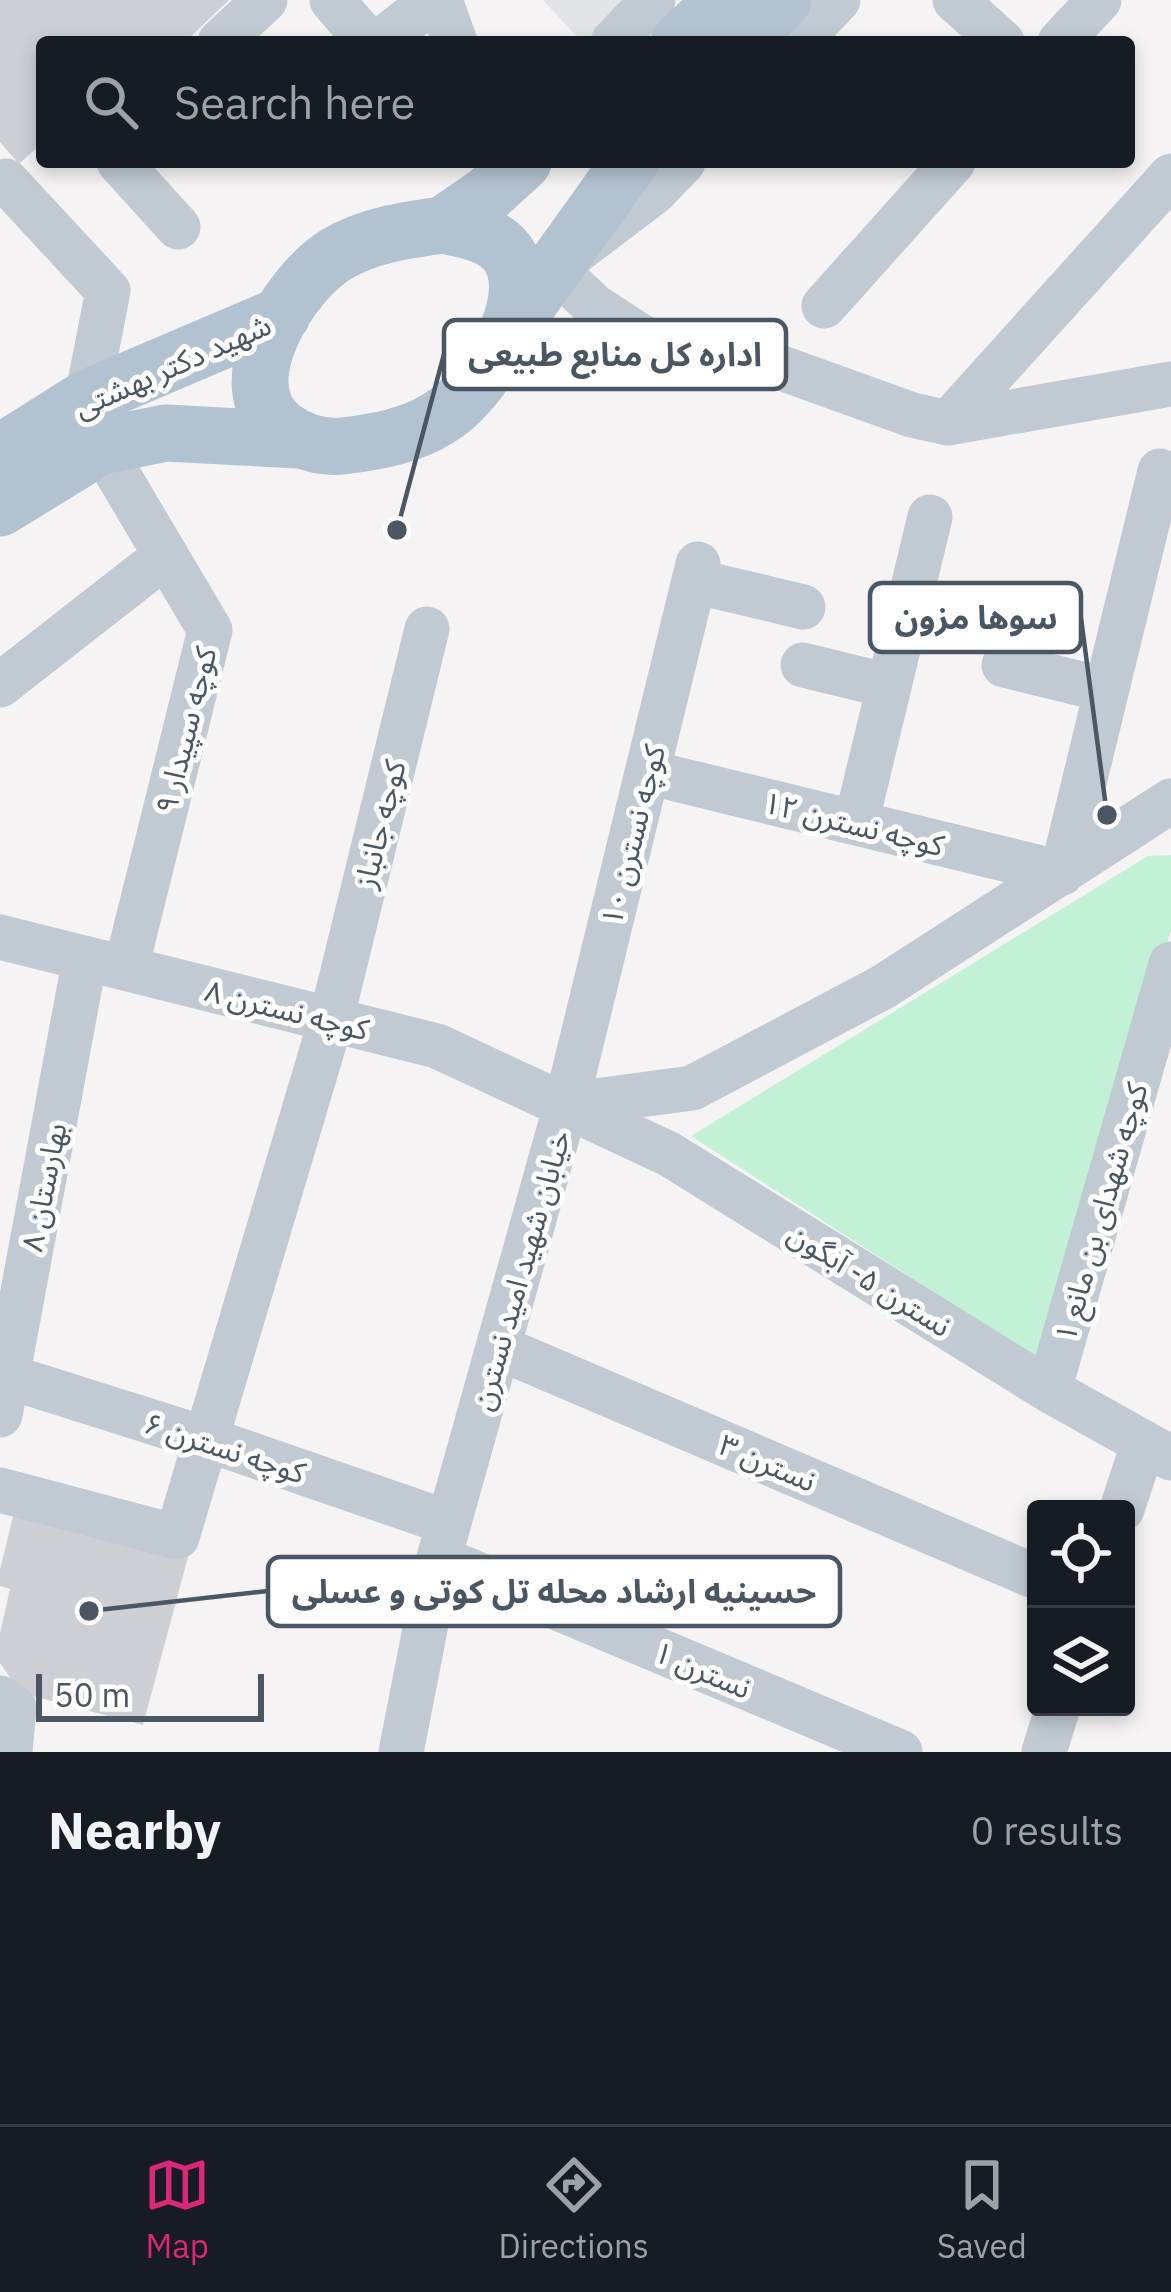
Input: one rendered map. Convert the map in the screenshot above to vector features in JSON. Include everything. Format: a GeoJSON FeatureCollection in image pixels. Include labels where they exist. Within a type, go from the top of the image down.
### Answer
{"type":"FeatureCollection","features":[{"type":"Feature","properties":{"kind":"main road"},"geometry":{"type":"LineString","coordinates":[[685,36],[724,0]]}},
{"type":"Feature","properties":{"kind":"main road"},"geometry":{"type":"LineString","coordinates":[[749,36],[783,0]]}},
{"type":"Feature","properties":{"kind":"main road","name":"شهید دکتر بهشتی"},"geometry":{"type":"LineString","coordinates":[[94,422],[334,447],[419,428],[442,417],[478,380],[626,168]]}},
{"type":"Feature","properties":{"kind":"main road"},"geometry":{"type":"LineString","coordinates":[[298,440],[268,417],[259,381],[266,344],[282,315],[334,255],[479,186],[478,232],[509,255],[518,291],[511,328]]}},
{"type":"Feature","properties":{"kind":"main road","name":"شهید دکتر بهشتی"},"geometry":{"type":"LineString","coordinates":[[0,453],[94,422],[282,315]]}},
{"type":"Feature","properties":{"kind":"main road","name":"شهید دکتر بهشتی"},"geometry":{"type":"LineString","coordinates":[[0,508],[94,422]]}},
{"type":"Feature","properties":{"kind":"street"},"geometry":{"type":"LineString","coordinates":[[226,36],[265,0]]}},
{"type":"Feature","properties":{"kind":"street"},"geometry":{"type":"LineString","coordinates":[[332,0],[363,36]]}},
{"type":"Feature","properties":{"kind":"street"},"geometry":{"type":"LineString","coordinates":[[388,36],[437,0],[452,36]]}},
{"type":"Feature","properties":{"kind":"street"},"geometry":{"type":"LineString","coordinates":[[619,36],[653,0]]}},
{"type":"Feature","properties":{"kind":"street"},"geometry":{"type":"LineString","coordinates":[[804,36],[838,0]]}},
{"type":"Feature","properties":{"kind":"street"},"geometry":{"type":"LineString","coordinates":[[955,0],[995,36]]}},
{"type":"Feature","properties":{"kind":"street"},"geometry":{"type":"LineString","coordinates":[[1066,36],[1099,0]]}},
{"type":"Feature","properties":{"kind":"street"},"geometry":{"type":"LineString","coordinates":[[124,168],[178,227]]}},
{"type":"Feature","properties":{"kind":"street"},"geometry":{"type":"LineString","coordinates":[[677,168],[654,192],[554,268],[594,306],[651,343],[776,366],[912,415],[948,423],[1171,384]]}},
{"type":"Feature","properties":{"kind":"street"},"geometry":{"type":"LineString","coordinates":[[824,306],[947,168]]}},
{"type":"Feature","properties":{"kind":"street"},"geometry":{"type":"LineString","coordinates":[[948,423],[1171,176]]}},
{"type":"Feature","properties":{"kind":"street"},"geometry":{"type":"LineString","coordinates":[[5,181],[108,290],[94,422]]}},
{"type":"Feature","properties":{"kind":"street","name":"کوچه سپیدار ۹"},"geometry":{"type":"LineString","coordinates":[[94,422],[210,629],[106,963]]}},
{"type":"Feature","properties":{"kind":"street"},"geometry":{"type":"LineString","coordinates":[[1061,873],[1160,471]]}},
{"type":"Feature","properties":{"kind":"street"},"geometry":{"type":"LineString","coordinates":[[856,823],[930,517]]}},
{"type":"Feature","properties":{"kind":"street"},"geometry":{"type":"LineString","coordinates":[[0,686],[146,571]]}},
{"type":"Feature","properties":{"kind":"street","name":"کوچه نسترن ۱۰"},"geometry":{"type":"LineString","coordinates":[[566,1105],[696,572],[803,607]]}},
{"type":"Feature","properties":{"kind":"street","name":"کوچه جانباز"},"geometry":{"type":"LineString","coordinates":[[0,1490],[177,1537],[331,1020],[427,629]]}},
{"type":"Feature","properties":{"kind":"street"},"geometry":{"type":"LineString","coordinates":[[803,665],[889,686]]}},
{"type":"Feature","properties":{"kind":"street"},"geometry":{"type":"LineString","coordinates":[[1004,665],[1106,690]]}},
{"type":"Feature","properties":{"kind":"street","name":"کوچه نسترن ۱۲"},"geometry":{"type":"LineString","coordinates":[[647,772],[1061,873]]}},
{"type":"Feature","properties":{"kind":"street","name":"خیابان شهید امید نسترن"},"geometry":{"type":"LineString","coordinates":[[401,1752],[444,1540],[566,1105],[692,1088],[883,987],[1169,803]]}},
{"type":"Feature","properties":{"kind":"street","name":"کوچه نسترن ۸"},"geometry":{"type":"LineString","coordinates":[[0,937],[437,1046],[566,1105]]}},
{"type":"Feature","properties":{"kind":"street","name":"بهارستان ۸"},"geometry":{"type":"LineString","coordinates":[[3,1388],[106,963]]}},
{"type":"Feature","properties":{"kind":"street","name":"کوچه شهدای بن مانع ۱"},"geometry":{"type":"LineString","coordinates":[[1049,1390],[1171,964]]}},
{"type":"Feature","properties":{"kind":"street","name":"نسترن ۵- آبگون"},"geometry":{"type":"LineString","coordinates":[[566,1105],[669,1154],[1157,1452]]}},
{"type":"Feature","properties":{"kind":"street","name":"نسترن ۳"},"geometry":{"type":"LineString","coordinates":[[500,1348],[1027,1573]]}},
{"type":"Feature","properties":{"kind":"street","name":"کوچه نسترن ۶"},"geometry":{"type":"LineString","coordinates":[[3,1388],[206,1439],[444,1540]]}},
{"type":"Feature","properties":{"kind":"street"},"geometry":{"type":"LineString","coordinates":[[1128,1500],[1157,1452]]}},
{"type":"Feature","properties":{"kind":"street","name":"نسترن ۱"},"geometry":{"type":"LineString","coordinates":[[444,1540],[900,1752]]}},
{"type":"Feature","properties":{"kind":"street"},"geometry":{"type":"LineString","coordinates":[[0,1698],[14,1708],[10,1752]]}},
{"type":"Feature","properties":{"kind":"street"},"geometry":{"type":"LineString","coordinates":[[1044,1752],[1055,1716]]}},
{"type":"Feature","properties":{"kind":"shaded area"},"geometry":{"type":"Polygon","coordinates":[[[543,0],[653,0],[619,36],[576,36],[543,0]]]}},
{"type":"Feature","properties":{"kind":"green space"},"geometry":{"type":"Polygon","coordinates":[[[1171,855],[1171,930],[1047,1365],[691,1136],[1148,856],[1171,855]]]}},
{"type":"Feature","properties":{"kind":"building"},"geometry":{"type":"Polygon","coordinates":[[[0,0],[229,0],[191,36],[36,36],[36,148],[19,164],[0,142],[0,0]]]}},
{"type":"Feature","properties":{"kind":"building"},"geometry":{"type":"Polygon","coordinates":[[[15,1508],[189,1553],[143,1725],[21,1693],[0,1663],[0,1633],[10,1589],[0,1586],[0,1570],[15,1508]]]}},
{"type":"Feature","properties":{"kind":"place","name":"اداره کل منابع طبیعی"},"geometry":{"type":"Point","coordinates":[397,530]}},
{"type":"Feature","properties":{"kind":"place","name":"سوها مزون"},"geometry":{"type":"Point","coordinates":[1107,815]}},
{"type":"Feature","properties":{"kind":"place","name":"حسینیه ارشاد محله تل کوتی و عسلی"},"geometry":{"type":"Point","coordinates":[89,1611]}}]}
